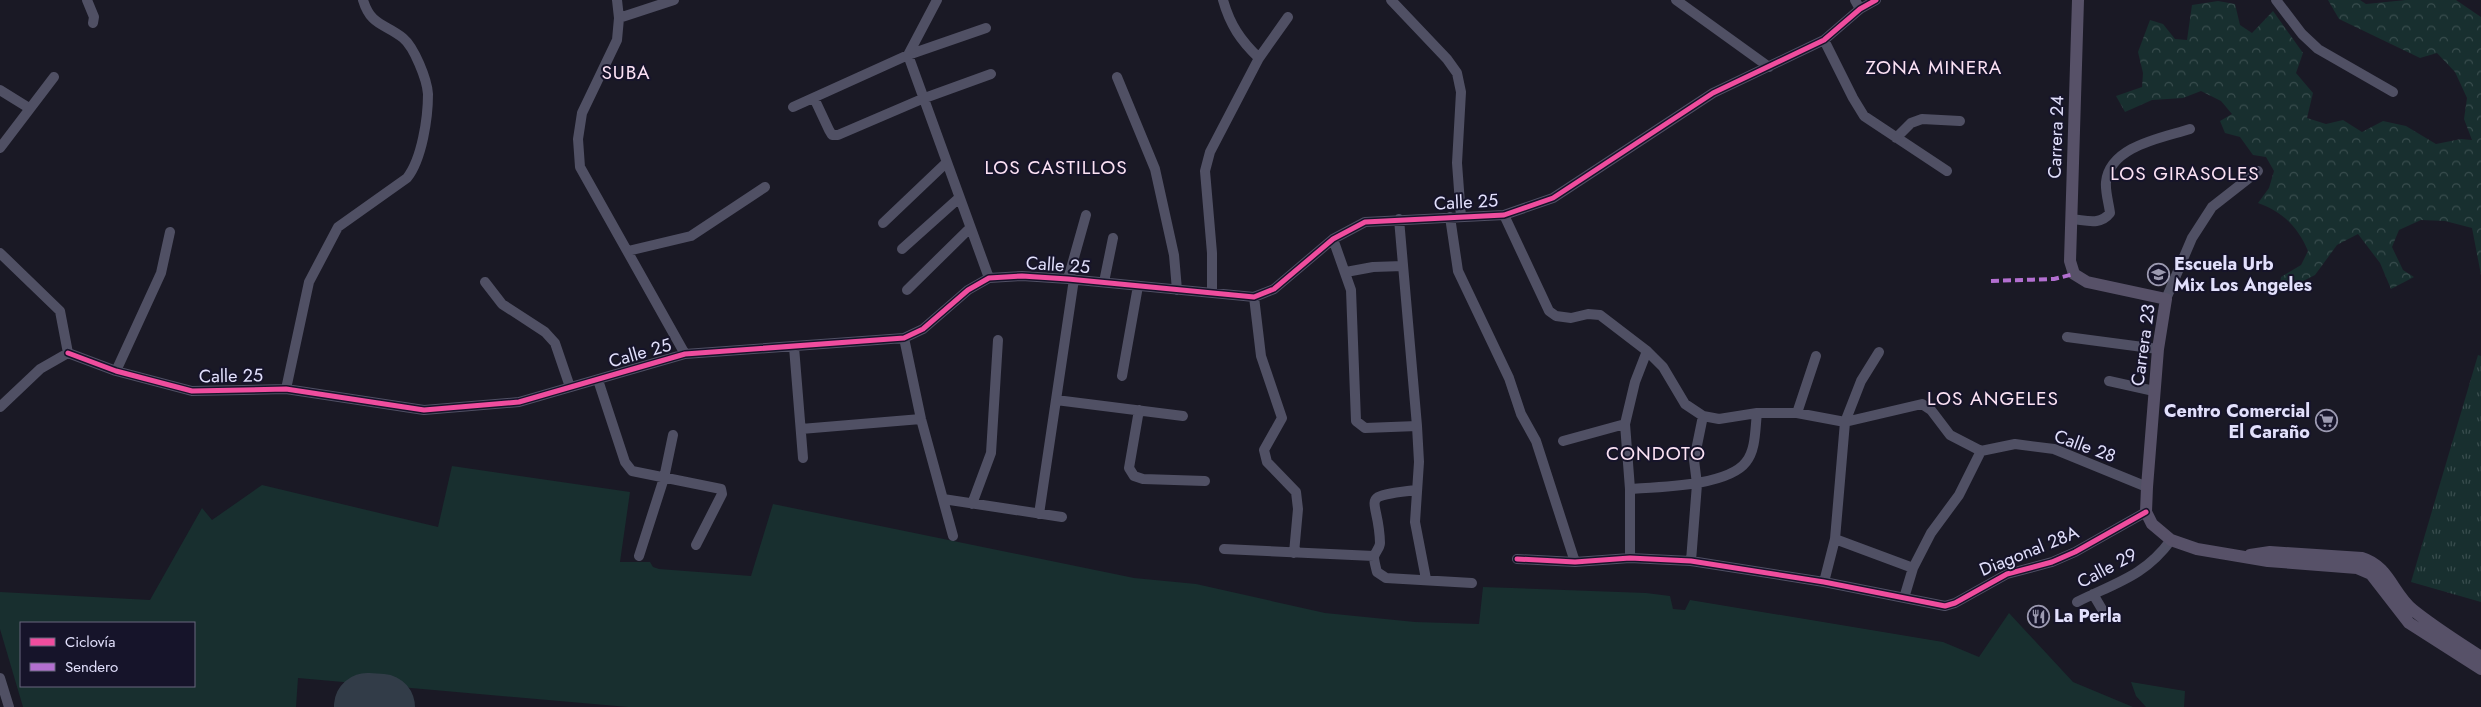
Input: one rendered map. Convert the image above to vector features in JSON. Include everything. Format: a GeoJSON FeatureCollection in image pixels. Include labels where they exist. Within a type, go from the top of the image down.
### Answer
{"type":"FeatureCollection","features":[{"type":"Feature","properties":{"kind":"main road","name":"Carrera 24"},"geometry":{"type":"LineString","coordinates":[[2078,0],[2070,261],[2074,274],[2086,282],[2166,299]]}},
{"type":"Feature","properties":{"kind":"main road","name":"Carrera 23"},"geometry":{"type":"LineString","coordinates":[[2166,299],[2154,391],[2146,512],[2152,524],[2171,540]]}},
{"type":"Feature","properties":{"kind":"main road"},"geometry":{"type":"LineString","coordinates":[[2171,540],[2197,549],[2268,561],[2356,568],[2372,574],[2409,624],[2481,669]]}},
{"type":"Feature","properties":{"kind":"main road"},"geometry":{"type":"LineString","coordinates":[[2245,556],[2270,552],[2362,558],[2373,561],[2384,572],[2411,609],[2481,657]]}},
{"type":"Feature","properties":{"kind":"street"},"geometry":{"type":"LineString","coordinates":[[88,0],[94,17],[93,23]]}},
{"type":"Feature","properties":{"kind":"street"},"geometry":{"type":"LineString","coordinates":[[286,389],[309,282],[338,228],[407,178],[415,168],[422,143],[428,93],[423,72],[404,39],[372,19],[363,0]]}},
{"type":"Feature","properties":{"kind":"street"},"geometry":{"type":"LineString","coordinates":[[617,0],[619,18],[617,40],[582,113],[578,139],[580,166],[685,354]]}},
{"type":"Feature","properties":{"kind":"street"},"geometry":{"type":"LineString","coordinates":[[619,18],[674,0]]}},
{"type":"Feature","properties":{"kind":"street"},"geometry":{"type":"LineString","coordinates":[[937,0],[908,55],[922,99],[988,278]]}},
{"type":"Feature","properties":{"kind":"street"},"geometry":{"type":"LineString","coordinates":[[1224,0],[1229,20],[1244,44],[1259,58]]}},
{"type":"Feature","properties":{"kind":"street"},"geometry":{"type":"LineString","coordinates":[[1391,0],[1447,59],[1457,74],[1461,92],[1457,163],[1461,217]]}},
{"type":"Feature","properties":{"kind":"street"},"geometry":{"type":"LineString","coordinates":[[1676,0],[1769,67]]}},
{"type":"Feature","properties":{"kind":"street","name":"Calle 25"},"geometry":{"type":"LineString","coordinates":[[68,353],[116,370],[192,392],[286,389],[424,410],[519,402],[685,354],[904,338],[923,329],[968,290],[988,278],[1022,276],[1071,279],[1254,296],[1274,289],[1333,239],[1365,222],[1504,215],[1552,198],[1713,93],[1824,40],[1858,4],[1876,0]]}},
{"type":"Feature","properties":{"kind":"street"},"geometry":{"type":"LineString","coordinates":[[2276,0],[2302,34],[2318,49],[2393,92]]}},
{"type":"Feature","properties":{"kind":"street"},"geometry":{"type":"LineString","coordinates":[[1212,293],[1212,253],[1205,171],[1210,152],[1259,58],[1288,17]]}},
{"type":"Feature","properties":{"kind":"street"},"geometry":{"type":"LineString","coordinates":[[793,107],[908,55],[986,28]]}},
{"type":"Feature","properties":{"kind":"street"},"geometry":{"type":"LineString","coordinates":[[1824,40],[1864,116],[1948,171]]}},
{"type":"Feature","properties":{"kind":"street"},"geometry":{"type":"LineString","coordinates":[[814,98],[832,135],[838,135],[922,99],[991,74]]}},
{"type":"Feature","properties":{"kind":"street"},"geometry":{"type":"LineString","coordinates":[[0,148],[54,76]]}},
{"type":"Feature","properties":{"kind":"street"},"geometry":{"type":"LineString","coordinates":[[1116,77],[1154,168],[1174,254],[1177,290]]}},
{"type":"Feature","properties":{"kind":"street"},"geometry":{"type":"LineString","coordinates":[[0,90],[29,108]]}},
{"type":"Feature","properties":{"kind":"street"},"geometry":{"type":"LineString","coordinates":[[1896,138],[1911,123],[1922,119],[1960,121]]}},
{"type":"Feature","properties":{"kind":"street"},"geometry":{"type":"LineString","coordinates":[[2071,219],[2100,222],[2106,218],[2110,213],[2106,182],[2112,166],[2129,150],[2190,129]]}},
{"type":"Feature","properties":{"kind":"street"},"geometry":{"type":"LineString","coordinates":[[883,222],[946,163]]}},
{"type":"Feature","properties":{"kind":"street","name":"Carrera 23"},"geometry":{"type":"LineString","coordinates":[[2166,299],[2192,238],[2212,207],[2258,171]]}},
{"type":"Feature","properties":{"kind":"street"},"geometry":{"type":"LineString","coordinates":[[628,251],[691,236],[765,187]]}},
{"type":"Feature","properties":{"kind":"street"},"geometry":{"type":"LineString","coordinates":[[902,249],[959,198]]}},
{"type":"Feature","properties":{"kind":"street"},"geometry":{"type":"LineString","coordinates":[[1039,514],[1071,279],[1086,215]]}},
{"type":"Feature","properties":{"kind":"street"},"geometry":{"type":"LineString","coordinates":[[1504,215],[1549,311],[1556,316],[1571,318],[1588,314],[1600,315],[1647,351],[1664,367],[1685,404],[1703,416],[1719,419],[1757,413],[1797,413],[1845,422],[1922,404],[1931,410],[1950,435],[1981,451],[1959,495],[1931,533],[1913,568],[1904,598],[1824,582],[1691,561],[1630,558],[1575,562],[1517,559]]}},
{"type":"Feature","properties":{"kind":"street"},"geometry":{"type":"LineString","coordinates":[[1450,217],[1458,270],[1509,378],[1521,414],[1536,440],[1575,562]]}},
{"type":"Feature","properties":{"kind":"street"},"geometry":{"type":"LineString","coordinates":[[1399,219],[1419,462],[1415,522],[1426,579]]}},
{"type":"Feature","properties":{"kind":"street"},"geometry":{"type":"LineString","coordinates":[[907,290],[970,228]]}},
{"type":"Feature","properties":{"kind":"street"},"geometry":{"type":"LineString","coordinates":[[116,370],[161,273],[170,232]]}},
{"type":"Feature","properties":{"kind":"street"},"geometry":{"type":"LineString","coordinates":[[1104,282],[1112,238]]}},
{"type":"Feature","properties":{"kind":"street"},"geometry":{"type":"LineString","coordinates":[[1333,239],[1351,290],[1356,421],[1364,428],[1417,426]]}},
{"type":"Feature","properties":{"kind":"street"},"geometry":{"type":"LineString","coordinates":[[0,253],[60,311],[68,353],[40,369],[0,407]]}},
{"type":"Feature","properties":{"kind":"street"},"geometry":{"type":"LineString","coordinates":[[1346,272],[1373,267],[1403,266]]}},
{"type":"Feature","properties":{"kind":"street"},"geometry":{"type":"LineString","coordinates":[[485,282],[502,304],[545,332],[555,342],[570,388]]}},
{"type":"Feature","properties":{"kind":"street"},"geometry":{"type":"LineString","coordinates":[[1122,376],[1138,286]]}},
{"type":"Feature","properties":{"kind":"street"},"geometry":{"type":"LineString","coordinates":[[1254,296],[1261,356],[1280,406],[1282,418],[1264,450],[1267,462],[1296,492],[1298,510],[1294,553]]}},
{"type":"Feature","properties":{"kind":"street"},"geometry":{"type":"LineString","coordinates":[[2067,337],[2158,349]]}},
{"type":"Feature","properties":{"kind":"street"},"geometry":{"type":"LineString","coordinates":[[904,338],[922,419],[953,536]]}},
{"type":"Feature","properties":{"kind":"street"},"geometry":{"type":"LineString","coordinates":[[972,504],[991,453],[998,340]]}},
{"type":"Feature","properties":{"kind":"street"},"geometry":{"type":"LineString","coordinates":[[794,347],[803,458]]}},
{"type":"Feature","properties":{"kind":"street"},"geometry":{"type":"LineString","coordinates":[[1630,558],[1630,489],[1625,424],[1635,382],[1647,351]]}},
{"type":"Feature","properties":{"kind":"street"},"geometry":{"type":"LineString","coordinates":[[1824,582],[1835,539],[1845,422],[1861,382],[1879,352]]}},
{"type":"Feature","properties":{"kind":"street"},"geometry":{"type":"LineString","coordinates":[[1797,413],[1816,356]]}},
{"type":"Feature","properties":{"kind":"street"},"geometry":{"type":"LineString","coordinates":[[598,380],[628,467],[632,471],[720,488],[722,491],[696,545]]}},
{"type":"Feature","properties":{"kind":"street"},"geometry":{"type":"LineString","coordinates":[[2109,380],[2154,391]]}},
{"type":"Feature","properties":{"kind":"street"},"geometry":{"type":"LineString","coordinates":[[1056,400],[1183,416]]}},
{"type":"Feature","properties":{"kind":"street"},"geometry":{"type":"LineString","coordinates":[[1139,410],[1129,468],[1134,476],[1143,479],[1205,481]]}},
{"type":"Feature","properties":{"kind":"street"},"geometry":{"type":"LineString","coordinates":[[1630,489],[1697,484],[1737,471],[1746,462],[1752,451],[1757,413]]}},
{"type":"Feature","properties":{"kind":"street"},"geometry":{"type":"LineString","coordinates":[[1691,561],[1697,484],[1694,460],[1703,416]]}},
{"type":"Feature","properties":{"kind":"street"},"geometry":{"type":"LineString","coordinates":[[801,428],[922,419]]}},
{"type":"Feature","properties":{"kind":"street"},"geometry":{"type":"LineString","coordinates":[[1563,441],[1625,424]]}},
{"type":"Feature","properties":{"kind":"street"},"geometry":{"type":"LineString","coordinates":[[639,556],[664,478],[673,435]]}},
{"type":"Feature","properties":{"kind":"street","name":"Calle 28"},"geometry":{"type":"LineString","coordinates":[[1981,451],[2015,444],[2054,449],[2147,486]]}},
{"type":"Feature","properties":{"kind":"street"},"geometry":{"type":"LineString","coordinates":[[1416,490],[1383,494],[1376,497],[1373,504],[1381,545],[1374,556],[1377,572],[1381,576],[1472,583]]}},
{"type":"Feature","properties":{"kind":"street"},"geometry":{"type":"LineString","coordinates":[[943,499],[1062,517]]}},
{"type":"Feature","properties":{"kind":"street","name":"Diagonal 28A"},"geometry":{"type":"LineString","coordinates":[[1904,598],[1950,605],[2007,574],[2052,562],[2075,552],[2146,512]]}},
{"type":"Feature","properties":{"kind":"street"},"geometry":{"type":"LineString","coordinates":[[1835,539],[1913,568]]}},
{"type":"Feature","properties":{"kind":"street","name":"Calle 29"},"geometry":{"type":"LineString","coordinates":[[2077,602],[2144,569],[2159,557],[2171,540]]}},
{"type":"Feature","properties":{"kind":"street"},"geometry":{"type":"LineString","coordinates":[[1224,549],[1374,556]]}},
{"type":"Feature","properties":{"kind":"street"},"geometry":{"type":"LineString","coordinates":[[2093,594],[2106,616]]}},
{"type":"Feature","properties":{"kind":"street"},"geometry":{"type":"LineString","coordinates":[[0,678],[9,707]]}},
{"type":"Feature","properties":{"kind":"green space"},"geometry":{"type":"Polygon","coordinates":[[[2328,0],[2360,0],[2366,4],[2406,0],[2456,0],[2481,17],[2481,275],[2472,228],[2445,221],[2421,220],[2399,230],[2392,247],[2403,270],[2414,277],[2391,289],[2380,263],[2358,234],[2337,245],[2315,275],[2279,293],[2281,277],[2301,265],[2308,251],[2289,221],[2275,211],[2258,203],[2269,188],[2274,171],[2266,157],[2253,155],[2240,137],[2225,133],[2220,121],[2232,114],[2221,101],[2201,91],[2183,98],[2152,100],[2125,112],[2116,96],[2142,87],[2143,73],[2138,52],[2150,20],[2163,24],[2175,39],[2187,40],[2192,5],[2218,1],[2235,4],[2240,25],[2252,33],[2273,11],[2303,53],[2296,73],[2313,93],[2307,118],[2326,124],[2343,120],[2362,132],[2383,121],[2406,126],[2436,144],[2461,139],[2472,140],[2464,119],[2467,98],[2455,72],[2437,53],[2420,58],[2339,19],[2328,0]]]}},
{"type":"Feature","properties":{"kind":"green space"},"geometry":{"type":"Polygon","coordinates":[[[2478,355],[2481,356],[2481,602],[2411,582],[2478,355]]]}},
{"type":"Feature","properties":{"kind":"green space"},"geometry":{"type":"Polygon","coordinates":[[[452,466],[630,492],[620,562],[650,562],[653,567],[659,569],[751,576],[773,504],[1134,578],[1196,584],[1325,613],[1415,622],[1479,624],[1483,587],[1646,593],[1670,596],[1673,609],[1685,610],[1690,600],[1943,642],[1979,657],[2009,613],[2073,682],[2133,707],[628,707],[298,678],[296,707],[23,707],[0,629],[0,592],[150,600],[202,508],[212,520],[262,485],[438,527],[452,466]]]}},
{"type":"Feature","properties":{"kind":"green space"},"geometry":{"type":"Polygon","coordinates":[[[2131,682],[2185,691],[2184,707],[2146,707],[2136,696],[2131,682]]]}},
{"type":"Feature","properties":{"kind":"runway"},"geometry":{"type":"LineString","coordinates":[[367,706],[382,707]]}},
{"type":"Feature","properties":{"kind":"marked path"},"geometry":{"type":"LineString","coordinates":[[1991,281],[2054,279],[2074,274]]}},
{"type":"Feature","properties":{"kind":"cycle path"},"geometry":{"type":"LineString","coordinates":[[68,353],[116,371],[192,391],[286,389],[424,410],[519,402],[685,354],[904,338],[923,329],[968,290],[989,278],[1022,276],[1068,279],[1254,297],[1274,289],[1333,239],[1365,222],[1504,215],[1553,198],[1713,93],[1824,40],[1860,9],[1876,0]]}},
{"type":"Feature","properties":{"kind":"cycle path"},"geometry":{"type":"LineString","coordinates":[[1517,559],[1575,562],[1630,558],[1691,561],[1824,582],[1945,606],[1955,603],[2007,574],[2052,562],[2075,552],[2146,512]]}},
{"type":"Feature","properties":{"kind":"place","name":"Escuela Urb Mix Los Angeles"},"geometry":{"type":"Point","coordinates":[2158,274]}},
{"type":"Feature","properties":{"kind":"place","name":"Centro Comercial El Caraño"},"geometry":{"type":"Point","coordinates":[2326,421]}},
{"type":"Feature","properties":{"kind":"place","name":"La Perla"},"geometry":{"type":"Point","coordinates":[2038,616]}},
{"type":"Feature","properties":{"kind":"district","name":"ZONA MINERA"},"geometry":{"type":"Point","coordinates":[1934,67]}},
{"type":"Feature","properties":{"kind":"district","name":"SUBA"},"geometry":{"type":"Point","coordinates":[626,72]}},
{"type":"Feature","properties":{"kind":"district","name":"LOS CASTILLOS"},"geometry":{"type":"Point","coordinates":[1056,167]}},
{"type":"Feature","properties":{"kind":"district","name":"LOS GIRASOLES"},"geometry":{"type":"Point","coordinates":[2185,173]}},
{"type":"Feature","properties":{"kind":"district","name":"LOS ANGELES"},"geometry":{"type":"Point","coordinates":[1993,398]}},
{"type":"Feature","properties":{"kind":"district","name":"CONDOTO"},"geometry":{"type":"Point","coordinates":[1656,453]}}]}
